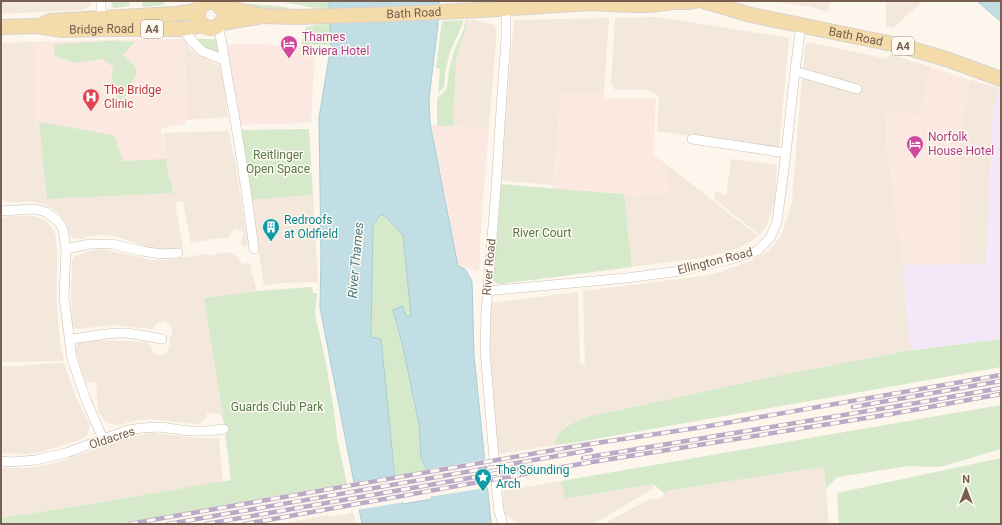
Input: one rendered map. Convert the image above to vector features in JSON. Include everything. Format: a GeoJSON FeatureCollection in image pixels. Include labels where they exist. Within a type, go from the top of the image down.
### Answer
{"type":"FeatureCollection","features":[{"type":"Feature","properties":{"kind":"main road","name":"Bath Road"},"geometry":{"type":"LineString","coordinates":[[202,5],[211,2],[262,16],[297,17],[385,14],[604,1]]}},
{"type":"Feature","properties":{"kind":"main road","name":"Bath Road"},"geometry":{"type":"LineString","coordinates":[[589,3],[630,5],[689,1]]}},
{"type":"Feature","properties":{"kind":"main road","name":"Bath Road"},"geometry":{"type":"LineString","coordinates":[[703,1],[727,5],[751,15],[902,46],[1001,78]]}},
{"type":"Feature","properties":{"kind":"main road"},"geometry":{"type":"LineString","coordinates":[[219,4],[224,15],[219,24]]}},
{"type":"Feature","properties":{"kind":"main road","name":"Bridge Road"},"geometry":{"type":"LineString","coordinates":[[100,18],[175,14],[190,12],[202,5]]}},
{"type":"Feature","properties":{"kind":"main road"},"geometry":{"type":"LineString","coordinates":[[202,5],[198,18],[203,25]]}},
{"type":"Feature","properties":{"kind":"main road","name":"Bath Road"},"geometry":{"type":"LineString","coordinates":[[203,25],[210,28],[219,24],[262,16]]}},
{"type":"Feature","properties":{"kind":"main road","name":"A4"},"geometry":{"type":"LineString","coordinates":[[37,26],[51,21],[100,18]]}},
{"type":"Feature","properties":{"kind":"main road","name":"Bridge Road"},"geometry":{"type":"LineString","coordinates":[[1,27],[37,26],[63,30],[183,29],[203,25]]}},
{"type":"Feature","properties":{"kind":"street"},"geometry":{"type":"LineString","coordinates":[[100,18],[101,1]]}},
{"type":"Feature","properties":{"kind":"street","name":"River Road"},"geometry":{"type":"LineString","coordinates":[[495,7],[506,39],[496,188],[487,291],[485,352],[497,494],[499,511],[503,524]]}},
{"type":"Feature","properties":{"kind":"street"},"geometry":{"type":"LineString","coordinates":[[219,24],[236,124],[254,249]]}},
{"type":"Feature","properties":{"kind":"street","name":"Ellington Road"},"geometry":{"type":"LineString","coordinates":[[487,291],[618,279],[680,271],[728,260],[757,251],[770,238],[777,222],[801,25]]}},
{"type":"Feature","properties":{"kind":"street"},"geometry":{"type":"LineString","coordinates":[[183,29],[202,51],[224,60]]}},
{"type":"Feature","properties":{"kind":"street"},"geometry":{"type":"LineString","coordinates":[[795,71],[857,89]]}},
{"type":"Feature","properties":{"kind":"street"},"geometry":{"type":"LineString","coordinates":[[692,139],[786,153]]}},
{"type":"Feature","properties":{"kind":"street"},"geometry":{"type":"LineString","coordinates":[[1,211],[35,209],[46,212],[57,220],[63,230],[66,249],[64,297],[72,359],[86,400],[103,439]]}},
{"type":"Feature","properties":{"kind":"street"},"geometry":{"type":"LineString","coordinates":[[66,249],[90,244],[112,244],[161,254],[178,252]]}},
{"type":"Feature","properties":{"kind":"street"},"geometry":{"type":"LineString","coordinates":[[70,339],[78,339],[94,335],[124,333],[162,339]]}},
{"type":"Feature","properties":{"kind":"street","name":"Oldacres"},"geometry":{"type":"LineString","coordinates":[[1,461],[10,462],[36,460],[66,453],[128,430],[161,427],[188,431],[224,429]]}},
{"type":"Feature","properties":{"kind":"shaded area"},"geometry":{"type":"Polygon","coordinates":[[[1,1],[92,1],[89,7],[82,10],[1,14],[1,1]]]}},
{"type":"Feature","properties":{"kind":"shaded area"},"geometry":{"type":"Polygon","coordinates":[[[770,1],[830,1],[828,12],[811,7],[770,1]]]}},
{"type":"Feature","properties":{"kind":"shaded area"},"geometry":{"type":"Polygon","coordinates":[[[886,1],[923,1],[893,28],[886,27],[886,1]]]}},
{"type":"Feature","properties":{"kind":"shaded area"},"geometry":{"type":"Polygon","coordinates":[[[656,17],[789,38],[779,149],[657,131],[659,96],[647,90],[615,90],[611,84],[615,18],[656,17]]]}},
{"type":"Feature","properties":{"kind":"shaded area"},"geometry":{"type":"Polygon","coordinates":[[[609,18],[604,92],[561,93],[553,185],[504,181],[500,177],[514,20],[609,18]]]}},
{"type":"Feature","properties":{"kind":"shaded area"},"geometry":{"type":"Polygon","coordinates":[[[467,20],[489,23],[494,25],[497,29],[489,128],[453,126],[456,62],[467,20]]]}},
{"type":"Feature","properties":{"kind":"shaded area"},"geometry":{"type":"Polygon","coordinates":[[[184,39],[190,49],[222,67],[228,117],[188,120],[184,39]]]}},
{"type":"Feature","properties":{"kind":"shaded area"},"geometry":{"type":"Polygon","coordinates":[[[184,39],[188,120],[185,121],[185,124],[161,128],[169,179],[171,179],[173,193],[47,199],[39,122],[34,122],[34,42],[184,39]]]}},
{"type":"Feature","properties":{"kind":"shaded area"},"geometry":{"type":"Polygon","coordinates":[[[34,42],[34,121],[39,122],[47,199],[173,193],[171,179],[169,179],[163,133],[229,131],[248,244],[245,247],[242,245],[241,241],[244,232],[234,228],[227,239],[220,238],[191,243],[183,201],[175,203],[183,247],[171,250],[154,250],[116,236],[102,235],[76,239],[71,237],[61,216],[45,204],[33,202],[7,202],[3,200],[1,197],[1,43],[34,42]]]}},
{"type":"Feature","properties":{"kind":"shaded area"},"geometry":{"type":"Polygon","coordinates":[[[807,42],[888,59],[890,54],[931,67],[919,117],[887,111],[886,140],[903,265],[911,350],[771,377],[587,417],[564,427],[556,440],[555,445],[498,454],[491,393],[488,334],[489,303],[578,292],[580,364],[585,364],[583,291],[703,276],[720,272],[752,260],[767,252],[781,235],[792,201],[805,48],[807,42]]]}},
{"type":"Feature","properties":{"kind":"shaded area"},"geometry":{"type":"Polygon","coordinates":[[[244,44],[315,48],[311,123],[238,125],[228,45],[244,44]]]}},
{"type":"Feature","properties":{"kind":"shaded area"},"geometry":{"type":"Polygon","coordinates":[[[931,67],[971,80],[959,142],[959,265],[903,265],[886,140],[887,110],[919,116],[931,67]]]}},
{"type":"Feature","properties":{"kind":"shaded area"},"geometry":{"type":"Polygon","coordinates":[[[971,80],[999,88],[993,110],[986,264],[959,265],[959,142],[971,80]]]}},
{"type":"Feature","properties":{"kind":"shaded area"},"geometry":{"type":"Polygon","coordinates":[[[999,88],[1001,88],[1001,339],[911,350],[903,265],[986,264],[993,110],[999,88]]]}},
{"type":"Feature","properties":{"kind":"shaded area"},"geometry":{"type":"Polygon","coordinates":[[[604,92],[604,99],[656,98],[653,154],[666,164],[669,194],[629,197],[629,194],[553,188],[561,93],[604,92]]]}},
{"type":"Feature","properties":{"kind":"shaded area"},"geometry":{"type":"Polygon","coordinates":[[[431,125],[489,128],[479,271],[458,266],[431,125]]]}},
{"type":"Feature","properties":{"kind":"shaded area"},"geometry":{"type":"Polygon","coordinates":[[[731,159],[777,165],[775,199],[766,226],[760,235],[714,199],[715,191],[726,196],[731,159]]]}},
{"type":"Feature","properties":{"kind":"shaded area"},"geometry":{"type":"Polygon","coordinates":[[[666,164],[758,236],[752,241],[736,249],[701,258],[632,267],[624,194],[629,194],[629,197],[669,194],[666,164]]]}},
{"type":"Feature","properties":{"kind":"shaded area"},"geometry":{"type":"Polygon","coordinates":[[[313,195],[318,282],[281,283],[264,286],[251,200],[313,195]]]}},
{"type":"Feature","properties":{"kind":"shaded area"},"geometry":{"type":"Polygon","coordinates":[[[33,216],[43,219],[54,231],[57,254],[57,307],[60,343],[64,361],[1,362],[1,219],[3,217],[33,216]]]}},
{"type":"Feature","properties":{"kind":"shaded area"},"geometry":{"type":"Polygon","coordinates":[[[101,249],[152,260],[167,260],[206,254],[207,256],[228,252],[238,257],[242,264],[250,263],[257,291],[204,298],[223,417],[219,414],[207,413],[206,418],[201,423],[195,424],[149,419],[119,425],[106,422],[102,417],[98,411],[96,382],[86,383],[76,352],[78,343],[95,340],[147,342],[150,344],[152,351],[158,355],[163,355],[166,354],[170,346],[169,339],[172,333],[172,328],[165,321],[156,324],[153,329],[113,325],[79,329],[75,328],[72,323],[72,260],[75,256],[101,249]]]}},
{"type":"Feature","properties":{"kind":"shaded area"},"geometry":{"type":"Polygon","coordinates":[[[64,363],[76,398],[90,425],[87,435],[82,439],[40,452],[26,454],[1,453],[1,366],[64,363]]]}},
{"type":"Feature","properties":{"kind":"shaded area"},"geometry":{"type":"Polygon","coordinates":[[[153,433],[195,438],[219,438],[223,482],[1,518],[1,468],[30,468],[51,464],[86,453],[124,438],[153,433]]]}},
{"type":"Feature","properties":{"kind":"shaded area"},"geometry":{"type":"Polygon","coordinates":[[[824,467],[829,524],[603,524],[650,499],[661,498],[664,493],[671,490],[824,467]]]}},
{"type":"Feature","properties":{"kind":"shaded area"},"geometry":{"type":"Polygon","coordinates":[[[561,481],[565,499],[653,484],[654,488],[593,524],[519,524],[502,512],[503,491],[561,481]]]}},
{"type":"Feature","properties":{"kind":"shaded area"},"geometry":{"type":"Polygon","coordinates":[[[351,511],[353,511],[356,524],[278,524],[329,515],[330,517],[351,513],[351,511]]]}},
{"type":"Feature","properties":{"kind":"green space"},"geometry":{"type":"Polygon","coordinates":[[[113,1],[130,1],[129,6],[114,8],[111,5],[113,1]]]}},
{"type":"Feature","properties":{"kind":"green space"},"geometry":{"type":"Polygon","coordinates":[[[143,1],[163,1],[164,5],[145,7],[142,6],[143,1]]]}},
{"type":"Feature","properties":{"kind":"green space"},"geometry":{"type":"Polygon","coordinates":[[[279,1],[329,1],[329,8],[310,7],[279,1]]]}},
{"type":"Feature","properties":{"kind":"green space"},"geometry":{"type":"Polygon","coordinates":[[[244,4],[283,7],[289,8],[289,11],[244,7],[244,4]]]}},
{"type":"Feature","properties":{"kind":"green space"},"geometry":{"type":"Polygon","coordinates":[[[463,20],[450,52],[445,72],[444,87],[438,93],[440,69],[436,68],[442,21],[463,20]]]}},
{"type":"Feature","properties":{"kind":"green space"},"geometry":{"type":"Polygon","coordinates":[[[466,20],[464,35],[456,62],[453,126],[437,126],[437,98],[447,88],[449,70],[454,51],[466,20]]]}},
{"type":"Feature","properties":{"kind":"green space"},"geometry":{"type":"Polygon","coordinates":[[[330,24],[331,45],[301,45],[306,27],[330,24]]]}},
{"type":"Feature","properties":{"kind":"green space"},"geometry":{"type":"Polygon","coordinates":[[[193,39],[217,39],[219,42],[219,54],[210,51],[193,39]]]}},
{"type":"Feature","properties":{"kind":"green space"},"geometry":{"type":"Polygon","coordinates":[[[109,41],[135,42],[123,55],[134,65],[137,72],[127,94],[120,103],[111,87],[113,67],[103,59],[74,63],[54,55],[55,44],[109,41]]]}},
{"type":"Feature","properties":{"kind":"green space"},"geometry":{"type":"Polygon","coordinates":[[[39,122],[114,135],[123,161],[166,159],[173,193],[47,199],[39,122]]]}},
{"type":"Feature","properties":{"kind":"green space","name":"Reitlinger Open Space"},"geometry":{"type":"Polygon","coordinates":[[[309,129],[313,195],[251,200],[239,130],[309,129]]]}},
{"type":"Feature","properties":{"kind":"green space","name":"River Court"},"geometry":{"type":"Polygon","coordinates":[[[500,184],[624,194],[632,267],[501,284],[495,283],[493,277],[500,184]]]}},
{"type":"Feature","properties":{"kind":"green space"},"geometry":{"type":"Polygon","coordinates":[[[380,215],[384,215],[403,235],[411,316],[407,318],[393,310],[402,343],[419,424],[421,458],[428,472],[395,478],[394,459],[371,338],[373,226],[380,215]]]}},
{"type":"Feature","properties":{"kind":"green space","name":"Guards Club Park"},"geometry":{"type":"Polygon","coordinates":[[[312,287],[313,293],[317,293],[315,315],[325,358],[337,438],[347,484],[116,524],[1,524],[1,518],[231,480],[223,417],[204,298],[257,291],[312,287]]]}},
{"type":"Feature","properties":{"kind":"green space"},"geometry":{"type":"Polygon","coordinates":[[[1001,339],[1001,367],[555,445],[556,439],[562,430],[587,417],[771,377],[906,351],[1001,339]]]}},
{"type":"Feature","properties":{"kind":"green space"},"geometry":{"type":"Polygon","coordinates":[[[1001,405],[1001,449],[940,467],[909,466],[837,477],[826,489],[824,467],[671,490],[664,493],[653,484],[565,499],[561,481],[1001,405]]]}},
{"type":"Feature","properties":{"kind":"green space"},"geometry":{"type":"Polygon","coordinates":[[[1001,458],[1001,524],[839,524],[837,493],[1001,458]]]}},
{"type":"Feature","properties":{"kind":"water","name":"River Thames"},"geometry":{"type":"Polygon","coordinates":[[[329,1],[439,1],[438,24],[429,99],[430,123],[458,266],[465,269],[472,281],[474,355],[491,524],[362,524],[320,308],[321,256],[319,118],[331,45],[329,1]],[[380,215],[373,226],[371,337],[381,339],[395,478],[403,504],[432,499],[428,472],[421,458],[419,424],[402,343],[393,310],[402,306],[407,317],[411,316],[403,235],[384,215],[380,215]]]}},
{"type":"Feature","properties":{"kind":"water"},"geometry":{"type":"Polygon","coordinates":[[[977,1],[1001,1],[1001,22],[999,20],[977,1]]]}},
{"type":"Feature","properties":{"kind":"pier"},"geometry":{"type":"Polygon","coordinates":[[[487,459],[490,487],[429,497],[425,470],[487,459]]]}},
{"type":"Feature","properties":{"kind":"pier"},"geometry":{"type":"Polygon","coordinates":[[[397,475],[404,502],[357,510],[352,483],[397,475]]]}},
{"type":"Feature","properties":{"kind":"railway"},"geometry":{"type":"LineString","coordinates":[[129,524],[577,446],[709,426],[1001,375]]}},
{"type":"Feature","properties":{"kind":"railway"},"geometry":{"type":"LineString","coordinates":[[853,407],[1001,381]]}},
{"type":"Feature","properties":{"kind":"railway"},"geometry":{"type":"LineString","coordinates":[[583,458],[1001,388]]}},
{"type":"Feature","properties":{"kind":"railway"},"geometry":{"type":"LineString","coordinates":[[245,524],[580,464],[891,414],[1001,394]]}},
{"type":"Feature","properties":{"kind":"railway"},"geometry":{"type":"LineString","coordinates":[[168,524],[591,450]]}},
{"type":"Feature","properties":{"kind":"railway"},"geometry":{"type":"LineString","coordinates":[[206,524],[532,467]]}},
{"type":"Feature","properties":{"kind":"place","name":"Thames Riviera Hotel"},"geometry":{"type":"Point","coordinates":[289,59]}},
{"type":"Feature","properties":{"kind":"place","name":"The Bridge Clinic"},"geometry":{"type":"Point","coordinates":[91,112]}},
{"type":"Feature","properties":{"kind":"place","name":"Norfolk House Hotel"},"geometry":{"type":"Point","coordinates":[915,159]}},
{"type":"Feature","properties":{"kind":"place","name":"Redroofs at Oldfield"},"geometry":{"type":"Point","coordinates":[271,242]}},
{"type":"Feature","properties":{"kind":"place","name":"The Sounding Arch"},"geometry":{"type":"Point","coordinates":[483,492]}}]}
